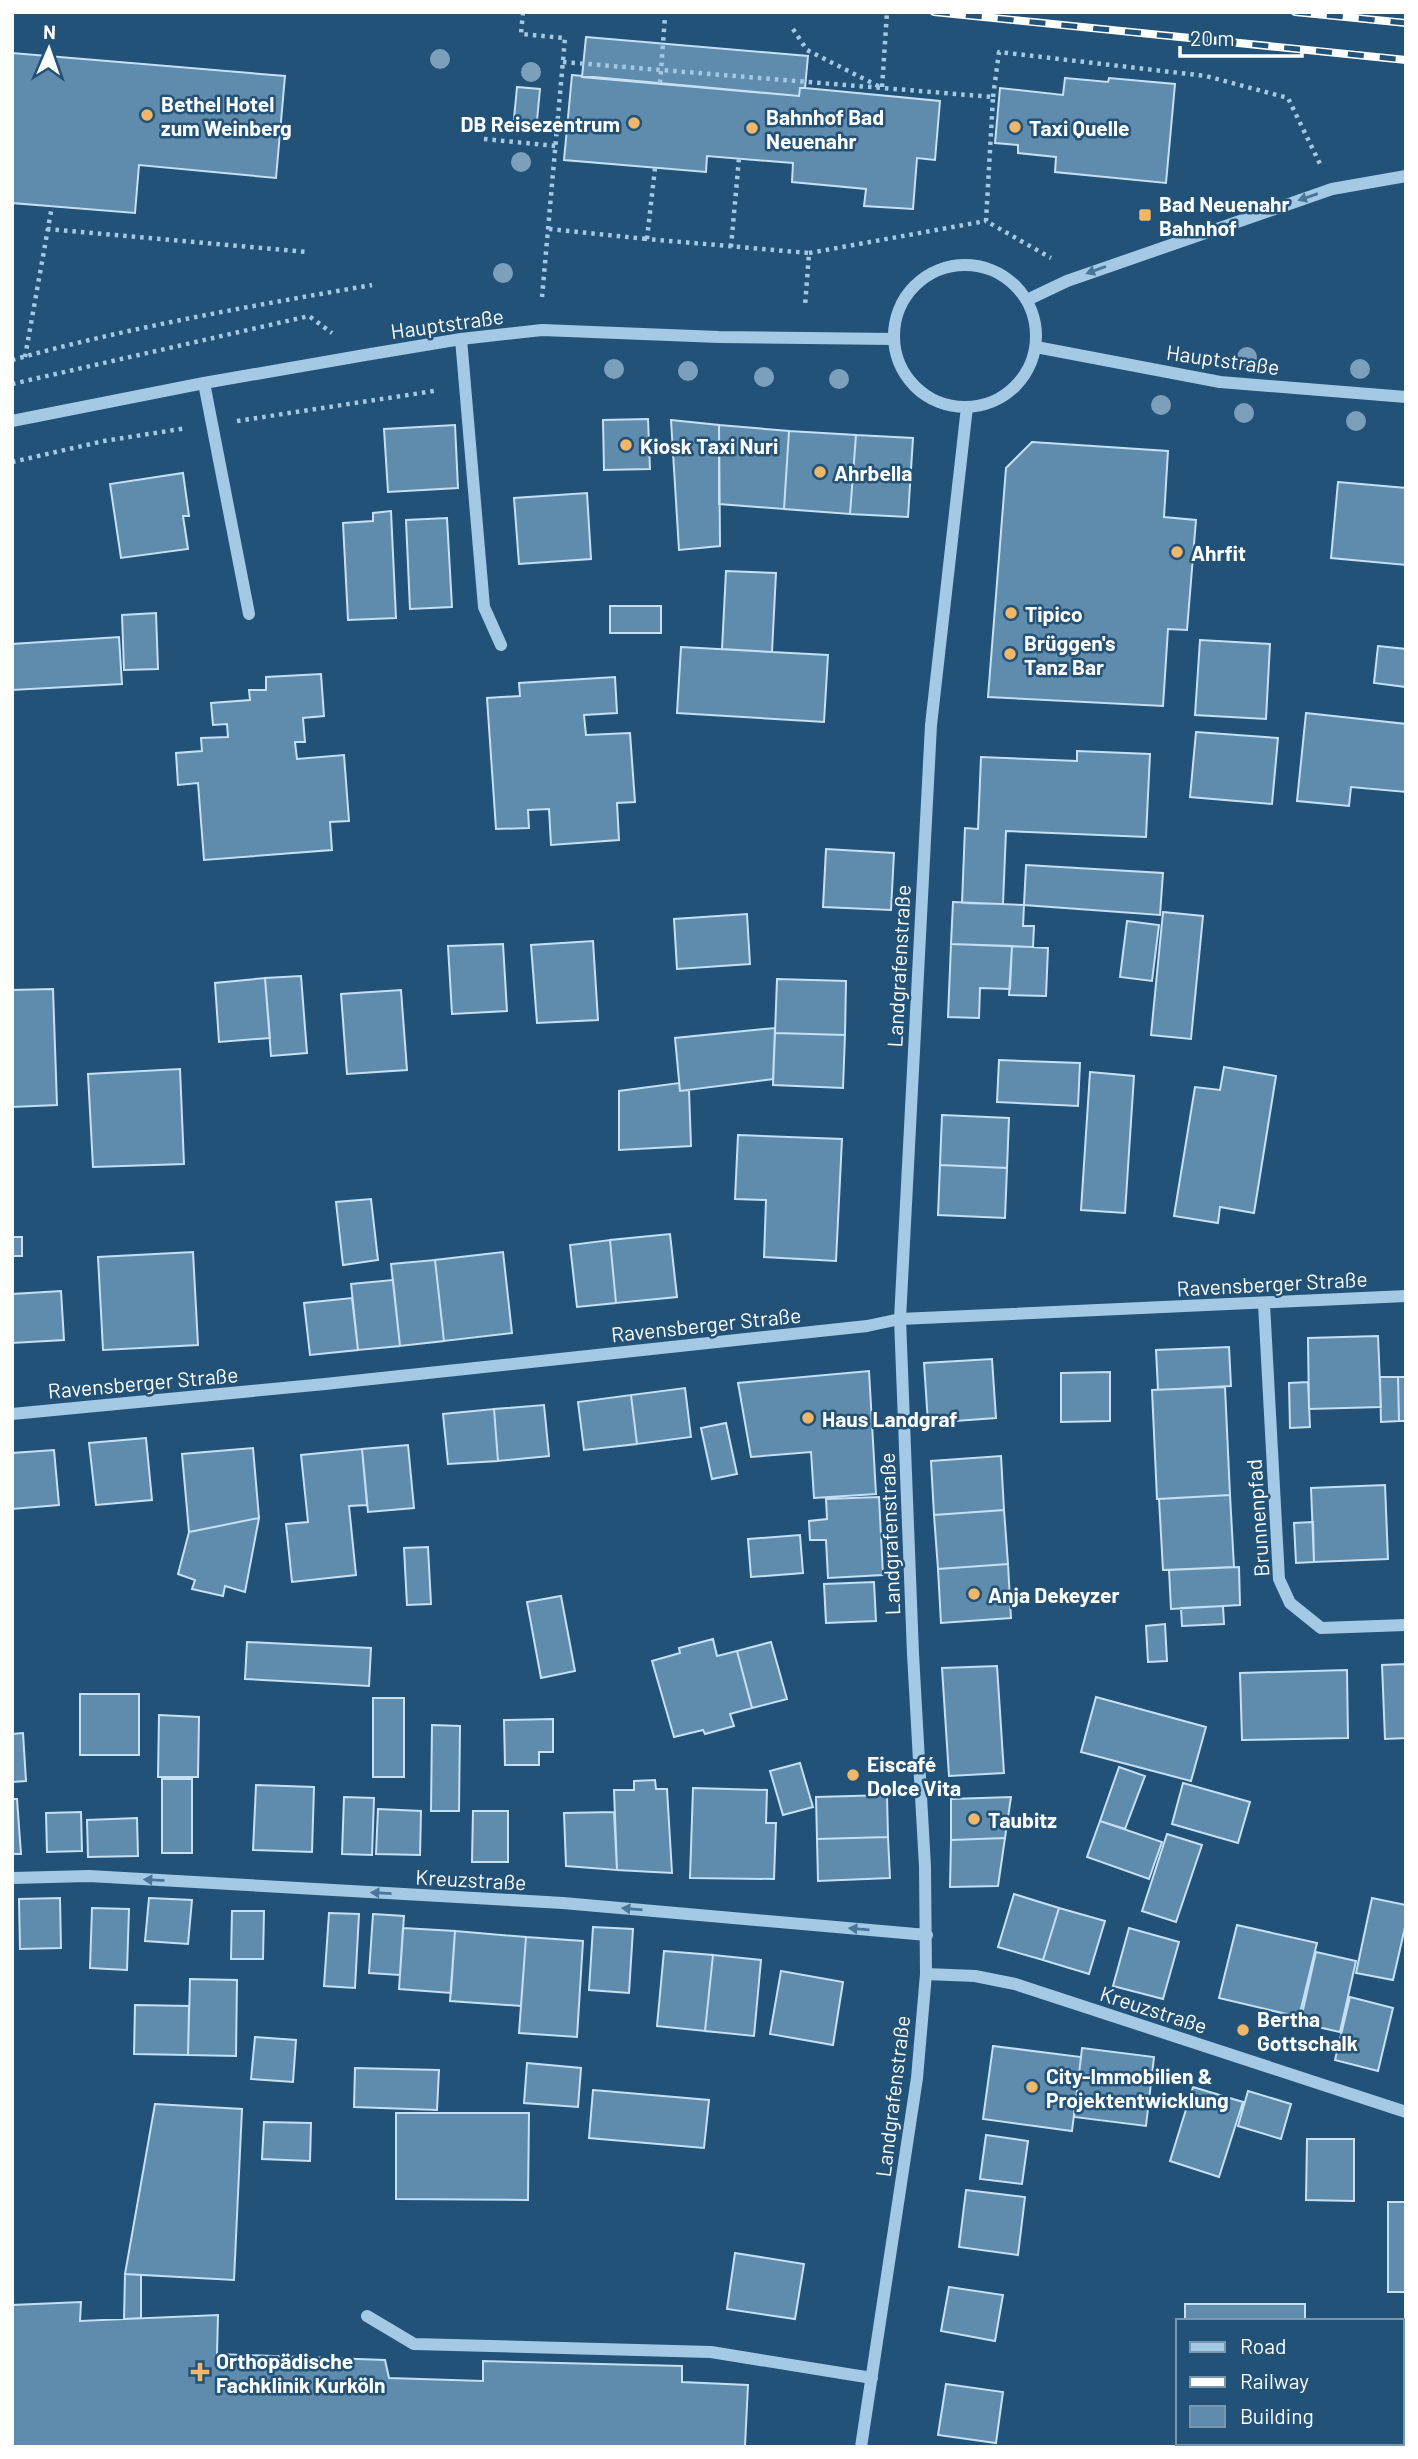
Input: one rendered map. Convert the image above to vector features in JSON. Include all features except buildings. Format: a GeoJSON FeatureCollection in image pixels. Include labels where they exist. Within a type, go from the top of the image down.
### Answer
{"type":"FeatureCollection","features":[{"type":"Feature","properties":{"kind":"street"},"geometry":{"type":"LineString","coordinates":[[1027,300],[1067,281],[1332,188],[1406,176]]}},
{"type":"Feature","properties":{"kind":"street"},"geometry":{"type":"LineString","coordinates":[[973,265],[994,271],[1012,282],[1027,300],[1034,316],[1036,346],[1026,374],[1008,394],[984,405],[951,406],[935,401],[914,387],[900,367],[894,340],[895,323],[902,302],[914,286],[931,273],[951,266],[973,265]]}},
{"type":"Feature","properties":{"kind":"street","name":"Hauptstraße"},"geometry":{"type":"LineString","coordinates":[[12,421],[365,355],[461,339],[542,330],[894,340]]}},
{"type":"Feature","properties":{"kind":"street"},"geometry":{"type":"LineString","coordinates":[[461,339],[484,607],[501,645]]}},
{"type":"Feature","properties":{"kind":"street","name":"Hauptstraße"},"geometry":{"type":"LineString","coordinates":[[1036,346],[1220,382],[1406,397]]}},
{"type":"Feature","properties":{"kind":"street"},"geometry":{"type":"LineString","coordinates":[[204,383],[249,614]]}},
{"type":"Feature","properties":{"kind":"street","name":"Landgrafenstraße"},"geometry":{"type":"LineString","coordinates":[[861,2447],[917,2078],[926,1974],[927,1935],[900,1319],[931,725],[967,407]]}},
{"type":"Feature","properties":{"kind":"street","name":"Ravensberger Straße"},"geometry":{"type":"LineString","coordinates":[[12,1414],[325,1384],[867,1326],[900,1319],[1406,1296]]}},
{"type":"Feature","properties":{"kind":"street","name":"Brunnenpfad"},"geometry":{"type":"LineString","coordinates":[[1264,1304],[1279,1579],[1290,1603],[1321,1628],[1406,1625]]}},
{"type":"Feature","properties":{"kind":"street","name":"Kreuzstraße"},"geometry":{"type":"LineString","coordinates":[[12,1878],[89,1876],[549,1902],[927,1935]]}},
{"type":"Feature","properties":{"kind":"street","name":"Kreuzstraße"},"geometry":{"type":"LineString","coordinates":[[926,1974],[975,1976],[1015,1984],[1406,2112]]}},
{"type":"Feature","properties":{"kind":"street"},"geometry":{"type":"LineString","coordinates":[[367,2316],[414,2344],[711,2353],[872,2378]]}},
{"type":"Feature","properties":{"kind":"path"},"geometry":{"type":"LineString","coordinates":[[523,12],[521,34],[565,38],[542,297]]}},
{"type":"Feature","properties":{"kind":"path"},"geometry":{"type":"LineString","coordinates":[[882,88],[887,12]]}},
{"type":"Feature","properties":{"kind":"path"},"geometry":{"type":"LineString","coordinates":[[660,83],[665,18]]}},
{"type":"Feature","properties":{"kind":"path"},"geometry":{"type":"LineString","coordinates":[[793,29],[807,50],[882,88]]}},
{"type":"Feature","properties":{"kind":"path"},"geometry":{"type":"LineString","coordinates":[[986,221],[993,97],[999,52],[1206,76],[1288,98],[1332,188]]}},
{"type":"Feature","properties":{"kind":"path"},"geometry":{"type":"LineString","coordinates":[[563,62],[993,97]]}},
{"type":"Feature","properties":{"kind":"path"},"geometry":{"type":"LineString","coordinates":[[484,138],[556,146]]}},
{"type":"Feature","properties":{"kind":"path"},"geometry":{"type":"LineString","coordinates":[[731,247],[739,158]]}},
{"type":"Feature","properties":{"kind":"path"},"geometry":{"type":"LineString","coordinates":[[647,239],[654,168]]}},
{"type":"Feature","properties":{"kind":"path"},"geometry":{"type":"LineString","coordinates":[[24,357],[51,206]]}},
{"type":"Feature","properties":{"kind":"path"},"geometry":{"type":"LineString","coordinates":[[549,229],[809,253],[986,221],[1058,261]]}},
{"type":"Feature","properties":{"kind":"path"},"geometry":{"type":"LineString","coordinates":[[47,229],[306,251]]}},
{"type":"Feature","properties":{"kind":"path"},"geometry":{"type":"LineString","coordinates":[[805,306],[809,253]]}},
{"type":"Feature","properties":{"kind":"path"},"geometry":{"type":"LineString","coordinates":[[12,360],[70,344],[209,314],[372,285]]}},
{"type":"Feature","properties":{"kind":"path"},"geometry":{"type":"LineString","coordinates":[[12,384],[309,316],[365,355]]}},
{"type":"Feature","properties":{"kind":"railway"},"geometry":{"type":"LineString","coordinates":[[934,12],[1406,60]]}},
{"type":"Feature","properties":{"kind":"railway"},"geometry":{"type":"LineString","coordinates":[[1295,12],[1406,23]]}},
{"type":"Feature","properties":{"kind":"place","name":"Bethel Hotel zum Weinberg"},"geometry":{"type":"Point","coordinates":[147,115]}},
{"type":"Feature","properties":{"kind":"place","name":"DB Reisezentrum"},"geometry":{"type":"Point","coordinates":[634,123]}},
{"type":"Feature","properties":{"kind":"place","name":"Taxi Quelle"},"geometry":{"type":"Point","coordinates":[1015,127]}},
{"type":"Feature","properties":{"kind":"place","name":"Bahnhof Bad Neuenahr"},"geometry":{"type":"Point","coordinates":[752,128]}},
{"type":"Feature","properties":{"kind":"place","name":"Bad Neuenahr Bahnhof"},"geometry":{"type":"Point","coordinates":[1145,215]}},
{"type":"Feature","properties":{"kind":"place","name":"Kiosk Taxi Nuri"},"geometry":{"type":"Point","coordinates":[626,445]}},
{"type":"Feature","properties":{"kind":"place","name":"Ahrbella"},"geometry":{"type":"Point","coordinates":[820,472]}},
{"type":"Feature","properties":{"kind":"place","name":"Ahrfit"},"geometry":{"type":"Point","coordinates":[1177,552]}},
{"type":"Feature","properties":{"kind":"place","name":"Tipico"},"geometry":{"type":"Point","coordinates":[1011,613]}},
{"type":"Feature","properties":{"kind":"place","name":"Brüggen's Tanz Bar"},"geometry":{"type":"Point","coordinates":[1010,654]}},
{"type":"Feature","properties":{"kind":"place","name":"Haus Landgraf"},"geometry":{"type":"Point","coordinates":[808,1418]}},
{"type":"Feature","properties":{"kind":"place","name":"Anja Dekeyzer"},"geometry":{"type":"Point","coordinates":[974,1594]}},
{"type":"Feature","properties":{"kind":"place","name":"Eiscafé Dolce Vita"},"geometry":{"type":"Point","coordinates":[853,1775]}},
{"type":"Feature","properties":{"kind":"place","name":"Taubitz"},"geometry":{"type":"Point","coordinates":[974,1819]}},
{"type":"Feature","properties":{"kind":"place","name":"Bertha Gottschalk"},"geometry":{"type":"Point","coordinates":[1243,2030]}},
{"type":"Feature","properties":{"kind":"place","name":"City-Immobilien & Projektentwicklung"},"geometry":{"type":"Point","coordinates":[1032,2087]}},
{"type":"Feature","properties":{"kind":"place","name":"Orthopädische Fachklinik Kurköln"},"geometry":{"type":"Point","coordinates":[200,2372]}}]}
